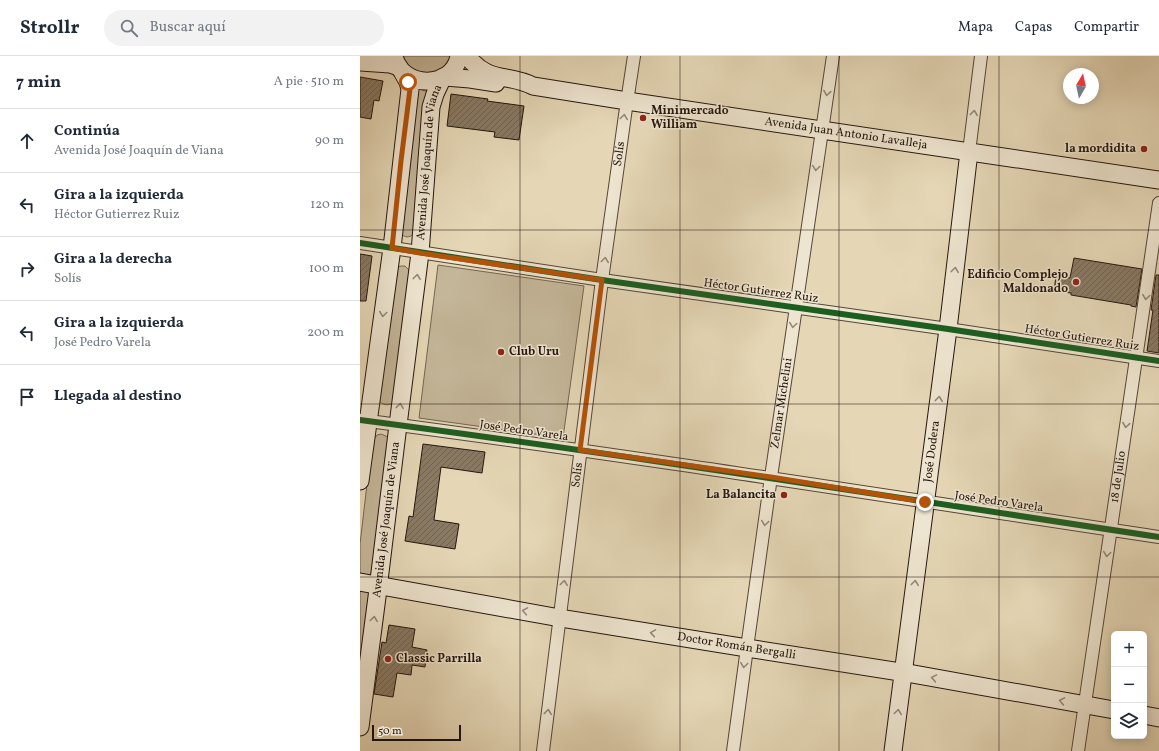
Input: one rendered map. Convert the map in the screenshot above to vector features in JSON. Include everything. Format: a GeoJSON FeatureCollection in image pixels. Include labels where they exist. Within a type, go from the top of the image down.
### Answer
{"type":"FeatureCollection","features":[{"type":"Feature","properties":{"kind":"street","name":"Avenida José Joaquín de Viana"},"geometry":{"type":"LineString","coordinates":[[360,727],[420,253],[432,107],[434,94],[444,77],[455,67],[459,56]]}},
{"type":"Feature","properties":{"kind":"street","name":"Avenida Juan Antonio Lavalleja"},"geometry":{"type":"LineString","coordinates":[[467,56],[480,70],[489,75],[525,82],[533,86],[1159,180]]}},
{"type":"Feature","properties":{"kind":"street","name":"Solís"},"geometry":{"type":"LineString","coordinates":[[543,751],[602,280],[634,56]]}},
{"type":"Feature","properties":{"kind":"street","name":"Zelmar Michelini"},"geometry":{"type":"LineString","coordinates":[[733,751],[771,477],[833,56]]}},
{"type":"Feature","properties":{"kind":"street"},"geometry":{"type":"LineString","coordinates":[[969,152],[981,56]]}},
{"type":"Feature","properties":{"kind":"street"},"geometry":{"type":"LineString","coordinates":[[360,62],[399,65],[410,89],[392,248],[364,420],[360,481]]}},
{"type":"Feature","properties":{"kind":"street","name":"Avenida Juan Antonio Lavalleja"},"geometry":{"type":"LineString","coordinates":[[399,65],[411,78],[418,81],[428,82],[444,77],[470,79],[524,88],[533,86]]}},
{"type":"Feature","properties":{"kind":"street","name":"José Dodera"},"geometry":{"type":"LineString","coordinates":[[893,751],[948,329],[969,152]]}},
{"type":"Feature","properties":{"kind":"street","name":"18 de Julio"},"geometry":{"type":"LineString","coordinates":[[1078,751],[1159,203]]}},
{"type":"Feature","properties":{"kind":"street","name":"Héctor Gutierrez Ruiz"},"geometry":{"type":"LineString","coordinates":[[360,244],[1159,361]]}},
{"type":"Feature","properties":{"kind":"street","name":"José Pedro Varela"},"geometry":{"type":"LineString","coordinates":[[364,420],[771,477],[1159,537]]}},
{"type":"Feature","properties":{"kind":"street","name":"Doctor Román Bergalli"},"geometry":{"type":"LineString","coordinates":[[360,582],[560,618],[903,673],[1111,709]]}},
{"type":"Feature","properties":{"kind":"street"},"geometry":{"type":"LineString","coordinates":[[1147,716],[1159,718]]}},
{"type":"Feature","properties":{"kind":"shaded area"},"geometry":{"type":"Polygon","coordinates":[[[403,56],[455,56],[445,72],[417,73],[407,64],[403,56]]]}},
{"type":"Feature","properties":{"kind":"shaded area"},"geometry":{"type":"Polygon","coordinates":[[[416,88],[431,91],[414,234],[407,237],[400,233],[416,88]]]}},
{"type":"Feature","properties":{"kind":"shaded area","name":"Club Uru"},"geometry":{"type":"Polygon","coordinates":[[[438,265],[584,286],[563,438],[419,418],[438,265]]]}},
{"type":"Feature","properties":{"kind":"shaded area"},"geometry":{"type":"Polygon","coordinates":[[[405,266],[410,271],[393,403],[386,405],[379,401],[397,267],[405,266]]]}},
{"type":"Feature","properties":{"kind":"shaded area"},"geometry":{"type":"Polygon","coordinates":[[[381,434],[388,437],[374,578],[360,577],[360,544],[372,442],[377,435],[381,434]]]}},
{"type":"Feature","properties":{"kind":"shaded area"},"geometry":{"type":"Polygon","coordinates":[[[360,589],[372,590],[360,685],[360,589]]]}},
{"type":"Feature","properties":{"kind":"building"},"geometry":{"type":"Polygon","coordinates":[[[360,77],[383,81],[379,101],[374,100],[371,119],[360,117],[360,77]]]}},
{"type":"Feature","properties":{"kind":"building"},"geometry":{"type":"Polygon","coordinates":[[[451,94],[524,106],[519,140],[494,137],[495,132],[447,126],[451,94]]]}},
{"type":"Feature","properties":{"kind":"building"},"geometry":{"type":"Polygon","coordinates":[[[360,254],[372,256],[366,301],[360,301],[360,254]]]}},
{"type":"Feature","properties":{"kind":"building","name":"Edificio Complejo Maldonado"},"geometry":{"type":"Polygon","coordinates":[[[1074,258],[1142,269],[1136,307],[1071,295],[1071,293],[1054,291],[1056,276],[1070,278],[1074,258]]]}},
{"type":"Feature","properties":{"kind":"building"},"geometry":{"type":"Polygon","coordinates":[[[1156,275],[1159,275],[1159,353],[1147,351],[1156,275]]]}},
{"type":"Feature","properties":{"kind":"building"},"geometry":{"type":"Polygon","coordinates":[[[423,444],[485,452],[482,473],[441,467],[434,520],[459,524],[455,549],[405,541],[409,516],[413,517],[423,444]]]}},
{"type":"Feature","properties":{"kind":"building"},"geometry":{"type":"Polygon","coordinates":[[[389,625],[415,629],[412,647],[427,650],[425,667],[412,665],[411,675],[397,673],[393,697],[374,694],[382,642],[386,643],[389,625]]]}},
{"type":"Feature","properties":{"kind":"cycle path"},"geometry":{"type":"LineString","coordinates":[[360,243],[602,280],[948,329],[1159,361]]}},
{"type":"Feature","properties":{"kind":"cycle path"},"geometry":{"type":"LineString","coordinates":[[360,420],[660,462],[1159,537]]}},
{"type":"Feature","properties":{"kind":"place","name":"Minimercado William"},"geometry":{"type":"Point","coordinates":[643,118]}},
{"type":"Feature","properties":{"kind":"place","name":"la mordidita"},"geometry":{"type":"Point","coordinates":[1144,149]}},
{"type":"Feature","properties":{"kind":"place","name":"Edificio Complejo Maldonado"},"geometry":{"type":"Point","coordinates":[1076,282]}},
{"type":"Feature","properties":{"kind":"place","name":"Club Uru"},"geometry":{"type":"Point","coordinates":[501,352]}},
{"type":"Feature","properties":{"kind":"place","name":"La Balancita"},"geometry":{"type":"Point","coordinates":[784,495]}},
{"type":"Feature","properties":{"kind":"place","name":"Classic Parrilla"},"geometry":{"type":"Point","coordinates":[388,659]}},
{"type":"Feature","properties":{"kind":"route"},"geometry":{"type":"LineString","coordinates":[[408,82],[410,89],[392,248],[602,280],[580,450],[771,477],[925,502]]}}]}
